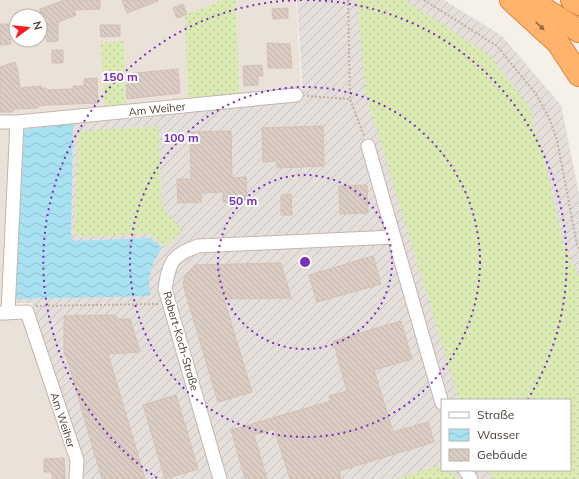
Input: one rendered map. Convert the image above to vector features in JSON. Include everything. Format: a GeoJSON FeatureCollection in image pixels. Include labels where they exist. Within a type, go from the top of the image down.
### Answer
{"type":"FeatureCollection","features":[{"type":"Feature","properties":{"kind":"highway"},"geometry":{"type":"LineString","coordinates":[[511,0],[558,43],[579,75]]}},
{"type":"Feature","properties":{"kind":"highway"},"geometry":{"type":"LineString","coordinates":[[530,0],[579,31]]}},
{"type":"Feature","properties":{"kind":"highway"},"geometry":{"type":"LineString","coordinates":[[572,0],[579,4]]}},
{"type":"Feature","properties":{"kind":"street","name":"Am Weiher"},"geometry":{"type":"LineString","coordinates":[[0,122],[17,122],[296,95]]}},
{"type":"Feature","properties":{"kind":"street"},"geometry":{"type":"LineString","coordinates":[[17,122],[4,313],[27,312]]}},
{"type":"Feature","properties":{"kind":"street"},"geometry":{"type":"LineString","coordinates":[[368,146],[441,400]]}},
{"type":"Feature","properties":{"kind":"street","name":"Robert-Koch-Straße"},"geometry":{"type":"LineString","coordinates":[[220,479],[164,289],[167,273],[172,261],[184,251],[198,246],[394,237]]}},
{"type":"Feature","properties":{"kind":"street","name":"Am Weiher"},"geometry":{"type":"LineString","coordinates":[[27,312],[77,460],[76,479]]}},
{"type":"Feature","properties":{"kind":"street"},"geometry":{"type":"LineString","coordinates":[[466,471],[472,479]]}},
{"type":"Feature","properties":{"kind":"path"},"geometry":{"type":"LineString","coordinates":[[348,0],[350,100],[368,146]]}},
{"type":"Feature","properties":{"kind":"path"},"geometry":{"type":"LineString","coordinates":[[424,0],[497,46],[536,94],[550,120],[557,140],[579,250]]}},
{"type":"Feature","properties":{"kind":"path"},"geometry":{"type":"LineString","coordinates":[[296,95],[350,100]]}},
{"type":"Feature","properties":{"kind":"path"},"geometry":{"type":"LineString","coordinates":[[27,312],[31,307],[39,306],[168,304]]}},
{"type":"Feature","properties":{"kind":"shaded area"},"geometry":{"type":"Polygon","coordinates":[[[0,0],[296,0],[301,90],[16,117],[5,314],[24,313],[71,462],[70,479],[0,479],[0,0]]]}},
{"type":"Feature","properties":{"kind":"shaded area"},"geometry":{"type":"Polygon","coordinates":[[[297,0],[444,0],[502,36],[561,105],[579,194],[579,479],[82,479],[82,458],[32,303],[11,303],[20,127],[303,97],[297,0]]]}},
{"type":"Feature","properties":{"kind":"green space"},"geometry":{"type":"Polygon","coordinates":[[[223,0],[236,0],[239,93],[188,98],[185,15],[223,0]]]}},
{"type":"Feature","properties":{"kind":"green space"},"geometry":{"type":"Polygon","coordinates":[[[357,0],[405,0],[489,55],[528,105],[542,151],[563,241],[579,276],[579,479],[495,479],[487,471],[571,471],[571,399],[459,399],[366,94],[357,0]]]}},
{"type":"Feature","properties":{"kind":"green space"},"geometry":{"type":"Polygon","coordinates":[[[124,41],[126,104],[104,106],[101,43],[124,41]]]}},
{"type":"Feature","properties":{"kind":"green space"},"geometry":{"type":"Polygon","coordinates":[[[158,126],[162,207],[183,231],[165,246],[149,233],[81,237],[74,232],[79,131],[158,126]]]}},
{"type":"Feature","properties":{"kind":"green space"},"geometry":{"type":"Polygon","coordinates":[[[441,464],[441,471],[453,471],[457,479],[396,479],[441,464]]]}},
{"type":"Feature","properties":{"kind":"water"},"geometry":{"type":"Polygon","coordinates":[[[73,123],[72,239],[76,241],[150,238],[162,248],[151,269],[149,284],[150,296],[15,299],[24,130],[73,123]]]}},
{"type":"Feature","properties":{"kind":"building"},"geometry":{"type":"Polygon","coordinates":[[[64,0],[100,0],[100,9],[74,10],[76,15],[58,22],[58,41],[48,42],[48,8],[43,8],[64,0]]]}},
{"type":"Feature","properties":{"kind":"building"},"geometry":{"type":"Polygon","coordinates":[[[122,0],[158,0],[158,1],[127,13],[122,0]]]}},
{"type":"Feature","properties":{"kind":"building"},"geometry":{"type":"Polygon","coordinates":[[[183,4],[187,14],[177,18],[173,8],[183,4]]]}},
{"type":"Feature","properties":{"kind":"building"},"geometry":{"type":"Polygon","coordinates":[[[288,8],[288,18],[273,19],[272,9],[288,8]]]}},
{"type":"Feature","properties":{"kind":"building"},"geometry":{"type":"Polygon","coordinates":[[[0,24],[8,24],[8,44],[0,45],[0,24]]]}},
{"type":"Feature","properties":{"kind":"building"},"geometry":{"type":"Polygon","coordinates":[[[100,25],[120,25],[120,36],[101,37],[100,25]]]}},
{"type":"Feature","properties":{"kind":"building"},"geometry":{"type":"Polygon","coordinates":[[[267,43],[290,44],[292,68],[268,68],[267,43]]]}},
{"type":"Feature","properties":{"kind":"building"},"geometry":{"type":"Polygon","coordinates":[[[52,50],[63,50],[63,63],[52,63],[52,50]]]}},
{"type":"Feature","properties":{"kind":"building"},"geometry":{"type":"Polygon","coordinates":[[[15,62],[20,88],[41,86],[41,88],[46,88],[46,90],[73,89],[73,86],[84,86],[84,79],[97,78],[98,103],[47,105],[38,106],[38,108],[13,109],[13,112],[0,112],[0,67],[15,62]]]}},
{"type":"Feature","properties":{"kind":"building"},"geometry":{"type":"Polygon","coordinates":[[[262,65],[263,76],[258,76],[258,85],[244,86],[243,66],[262,65]]]}},
{"type":"Feature","properties":{"kind":"building"},"geometry":{"type":"Polygon","coordinates":[[[178,69],[180,93],[127,99],[126,74],[178,69]]]}},
{"type":"Feature","properties":{"kind":"building"},"geometry":{"type":"Polygon","coordinates":[[[323,126],[324,166],[277,168],[277,161],[263,162],[262,128],[323,126]]]}},
{"type":"Feature","properties":{"kind":"building"},"geometry":{"type":"Polygon","coordinates":[[[231,131],[232,178],[246,177],[247,201],[223,202],[223,192],[201,193],[201,202],[178,203],[177,179],[191,179],[190,132],[231,131]]]}},
{"type":"Feature","properties":{"kind":"building"},"geometry":{"type":"Polygon","coordinates":[[[367,185],[368,213],[340,214],[339,186],[367,185]]]}},
{"type":"Feature","properties":{"kind":"building"},"geometry":{"type":"Polygon","coordinates":[[[291,194],[292,215],[281,215],[281,195],[291,194]]]}},
{"type":"Feature","properties":{"kind":"building"},"geometry":{"type":"Polygon","coordinates":[[[373,256],[381,284],[317,302],[309,275],[373,256]]]}},
{"type":"Feature","properties":{"kind":"building"},"geometry":{"type":"Polygon","coordinates":[[[281,263],[291,298],[224,299],[252,392],[218,402],[183,284],[185,276],[196,265],[281,263]]]}},
{"type":"Feature","properties":{"kind":"building"},"geometry":{"type":"Polygon","coordinates":[[[116,315],[117,319],[130,319],[140,352],[108,354],[145,479],[102,479],[66,355],[64,355],[64,316],[116,315]]]}},
{"type":"Feature","properties":{"kind":"building"},"geometry":{"type":"Polygon","coordinates":[[[401,321],[412,359],[374,370],[393,432],[428,422],[434,442],[339,471],[341,479],[290,479],[274,429],[254,435],[267,479],[245,479],[231,430],[331,401],[329,396],[347,391],[333,341],[401,321]]]}},
{"type":"Feature","properties":{"kind":"building"},"geometry":{"type":"Polygon","coordinates":[[[176,395],[198,469],[165,479],[143,405],[176,395]]]}},
{"type":"Feature","properties":{"kind":"building"},"geometry":{"type":"Polygon","coordinates":[[[64,458],[65,479],[52,479],[52,472],[44,472],[44,459],[64,458]]]}}]}
